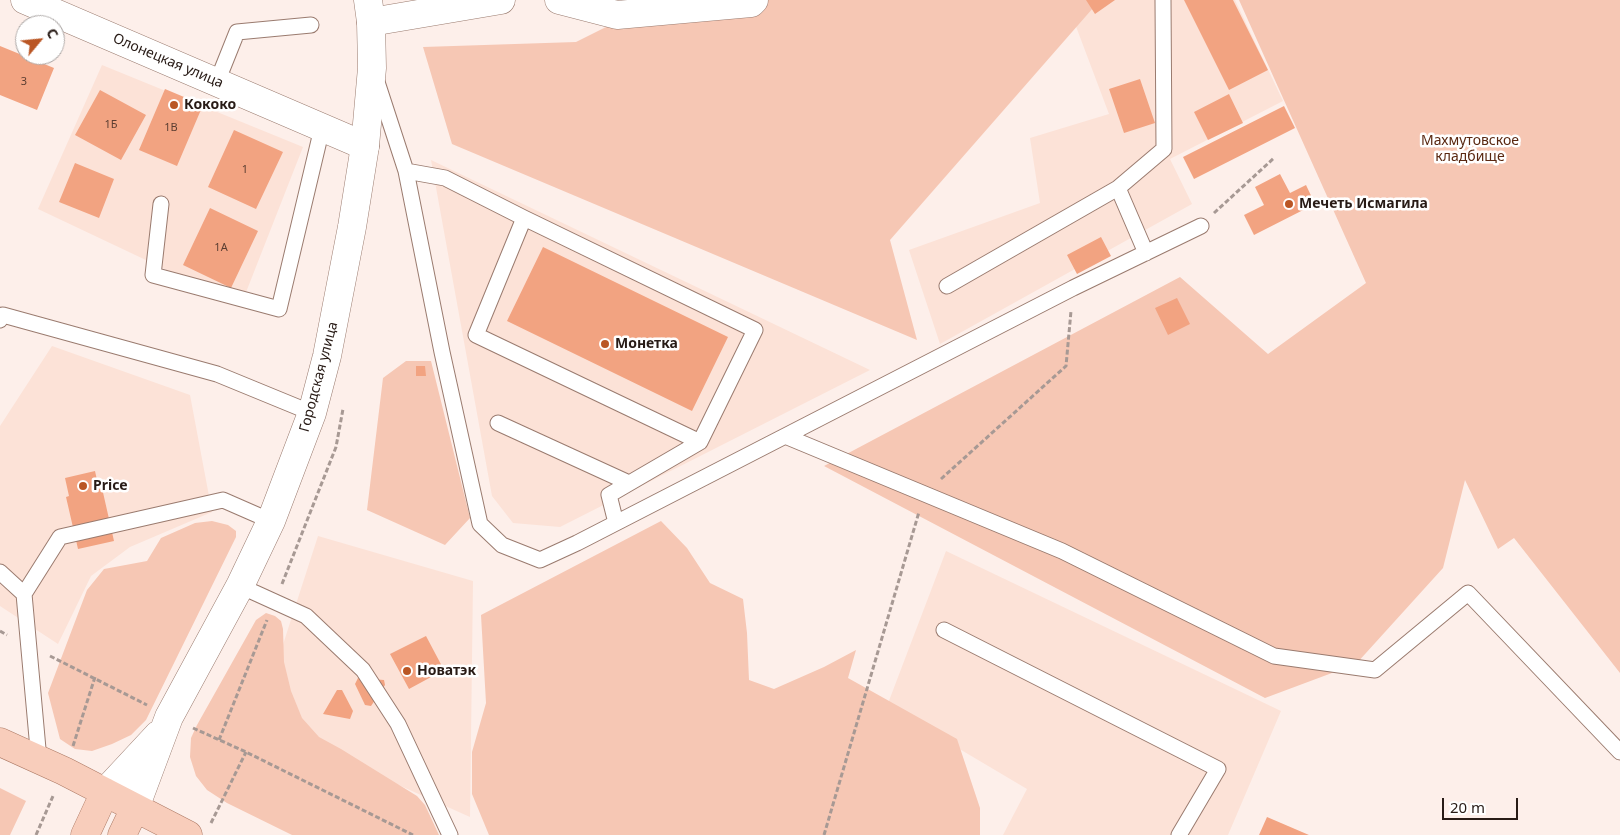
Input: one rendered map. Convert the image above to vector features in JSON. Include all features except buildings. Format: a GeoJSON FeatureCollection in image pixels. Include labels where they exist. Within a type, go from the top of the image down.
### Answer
{"type":"FeatureCollection","features":[{"type":"Feature","properties":{"kind":"main road"},"geometry":{"type":"LineString","coordinates":[[0,742],[135,808],[199,831]]}},
{"type":"Feature","properties":{"kind":"main road"},"geometry":{"type":"LineString","coordinates":[[85,835],[105,792]]}},
{"type":"Feature","properties":{"kind":"main road","name":"Городская улица"},"geometry":{"type":"LineString","coordinates":[[122,835],[135,808]]}},
{"type":"Feature","properties":{"kind":"street","name":"Олонецкая улица"},"geometry":{"type":"LineString","coordinates":[[25,0],[365,146]]}},
{"type":"Feature","properties":{"kind":"street"},"geometry":{"type":"LineString","coordinates":[[370,11],[501,0]]}},
{"type":"Feature","properties":{"kind":"street"},"geometry":{"type":"LineString","coordinates":[[564,1],[618,15],[751,3],[754,0]]}},
{"type":"Feature","properties":{"kind":"street","name":"Городская улица"},"geometry":{"type":"LineString","coordinates":[[135,808],[167,722],[240,586],[271,521],[312,413],[327,356],[352,227],[365,146],[372,68],[370,11]]}},
{"type":"Feature","properties":{"kind":"street","name":"Городская улица"},"geometry":{"type":"LineString","coordinates":[[105,792],[167,722]]}},
{"type":"Feature","properties":{"kind":"lane"},"geometry":{"type":"LineString","coordinates":[[947,286],[1118,188],[1164,149],[1163,0]]}},
{"type":"Feature","properties":{"kind":"lane"},"geometry":{"type":"LineString","coordinates":[[217,82],[237,32],[311,25]]}},
{"type":"Feature","properties":{"kind":"lane"},"geometry":{"type":"LineString","coordinates":[[372,68],[406,171],[442,352],[480,524],[502,545],[540,560],[616,523],[1073,288],[1201,226]]}},
{"type":"Feature","properties":{"kind":"lane"},"geometry":{"type":"LineString","coordinates":[[161,204],[153,274],[279,309],[322,128]]}},
{"type":"Feature","properties":{"kind":"lane"},"geometry":{"type":"LineString","coordinates":[[406,171],[445,178],[755,330],[700,442],[609,495],[616,523]]}},
{"type":"Feature","properties":{"kind":"lane"},"geometry":{"type":"LineString","coordinates":[[1118,188],[1146,252]]}},
{"type":"Feature","properties":{"kind":"lane"},"geometry":{"type":"LineString","coordinates":[[524,218],[476,335],[700,442]]}},
{"type":"Feature","properties":{"kind":"lane"},"geometry":{"type":"LineString","coordinates":[[0,320],[3,315],[217,374],[312,413]]}},
{"type":"Feature","properties":{"kind":"lane"},"geometry":{"type":"LineString","coordinates":[[498,423],[629,484]]}},
{"type":"Feature","properties":{"kind":"lane"},"geometry":{"type":"LineString","coordinates":[[785,436],[1062,551],[1274,656],[1375,670],[1468,594],[1620,752]]}},
{"type":"Feature","properties":{"kind":"lane"},"geometry":{"type":"LineString","coordinates":[[39,760],[24,594],[60,537],[223,500],[271,521]]}},
{"type":"Feature","properties":{"kind":"lane"},"geometry":{"type":"LineString","coordinates":[[0,572],[24,594]]}},
{"type":"Feature","properties":{"kind":"lane"},"geometry":{"type":"LineString","coordinates":[[240,586],[306,616],[363,670],[398,724],[450,835]]}},
{"type":"Feature","properties":{"kind":"lane"},"geometry":{"type":"LineString","coordinates":[[944,630],[1218,769],[1179,835]]}},
{"type":"Feature","properties":{"kind":"path"},"geometry":{"type":"LineString","coordinates":[[1201,226],[1274,158]]}},
{"type":"Feature","properties":{"kind":"path"},"geometry":{"type":"LineString","coordinates":[[824,835],[925,493],[1066,366],[1073,288]]}},
{"type":"Feature","properties":{"kind":"path"},"geometry":{"type":"LineString","coordinates":[[29,646],[95,678],[167,722],[246,752],[413,835]]}},
{"type":"Feature","properties":{"kind":"path"},"geometry":{"type":"LineString","coordinates":[[199,831],[246,752]]}},
{"type":"Feature","properties":{"kind":"shaded area"},"geometry":{"type":"Polygon","coordinates":[[[1066,0],[1235,0],[1283,101],[1170,159],[1192,204],[940,344],[909,250],[1040,203],[1030,138],[1109,114],[1066,0]]]}},
{"type":"Feature","properties":{"kind":"shaded area"},"geometry":{"type":"Polygon","coordinates":[[[102,65],[303,147],[241,305],[38,209],[102,65]]]}},
{"type":"Feature","properties":{"kind":"shaded area"},"geometry":{"type":"Polygon","coordinates":[[[431,160],[870,370],[560,527],[513,523],[492,496],[431,160]]]}},
{"type":"Feature","properties":{"kind":"shaded area"},"geometry":{"type":"Polygon","coordinates":[[[52,346],[190,395],[212,512],[130,547],[91,576],[58,644],[0,606],[0,426],[52,346]]]}},
{"type":"Feature","properties":{"kind":"shaded area"},"geometry":{"type":"Polygon","coordinates":[[[318,536],[473,581],[470,817],[258,722],[318,536]]]}},
{"type":"Feature","properties":{"kind":"shaded area"},"geometry":{"type":"Polygon","coordinates":[[[946,551],[1281,711],[1228,835],[1003,835],[1027,789],[887,706],[946,551]]]}},
{"type":"Feature","properties":{"kind":"green space"},"geometry":{"type":"Polygon","coordinates":[[[660,0],[1100,0],[890,240],[917,340],[452,144],[423,47],[576,42],[660,0]]]}},
{"type":"Feature","properties":{"kind":"green space","name":"Махмутовское кладбище"},"geometry":{"type":"Polygon","coordinates":[[[1239,0],[1620,0],[1620,673],[1514,538],[1498,549],[1465,480],[1443,568],[1356,664],[1265,698],[824,466],[1180,277],[1268,354],[1366,283],[1239,0]]]}},
{"type":"Feature","properties":{"kind":"green space"},"geometry":{"type":"Polygon","coordinates":[[[406,361],[431,361],[470,518],[445,545],[367,510],[383,378],[406,361]]]}},
{"type":"Feature","properties":{"kind":"green space"},"geometry":{"type":"Polygon","coordinates":[[[212,521],[228,525],[236,531],[236,537],[146,720],[131,735],[112,744],[92,751],[75,749],[60,739],[48,693],[87,590],[104,569],[147,561],[161,538],[195,523],[212,521]]]}},
{"type":"Feature","properties":{"kind":"green space"},"geometry":{"type":"Polygon","coordinates":[[[661,521],[687,548],[710,583],[743,599],[749,680],[774,689],[824,667],[856,650],[848,678],[957,739],[980,808],[980,835],[489,835],[472,794],[472,752],[486,703],[481,615],[661,521]]]}},
{"type":"Feature","properties":{"kind":"green space"},"geometry":{"type":"Polygon","coordinates":[[[266,613],[275,616],[281,621],[284,662],[291,691],[302,718],[319,737],[417,796],[425,805],[439,835],[292,835],[227,803],[207,790],[196,776],[190,757],[191,738],[256,620],[266,613]]]}},
{"type":"Feature","properties":{"kind":"green space"},"geometry":{"type":"Polygon","coordinates":[[[0,788],[26,801],[10,835],[0,835],[0,788]]]}},
{"type":"Feature","properties":{"kind":"place","name":"Кококо"},"geometry":{"type":"Point","coordinates":[174,105]}},
{"type":"Feature","properties":{"kind":"place","name":"Мечеть Исмагила"},"geometry":{"type":"Point","coordinates":[1289,204]}},
{"type":"Feature","properties":{"kind":"place","name":"Монетка"},"geometry":{"type":"Point","coordinates":[605,344]}},
{"type":"Feature","properties":{"kind":"place","name":"Price"},"geometry":{"type":"Point","coordinates":[83,486]}},
{"type":"Feature","properties":{"kind":"place","name":"Новатэк"},"geometry":{"type":"Point","coordinates":[407,671]}}]}
